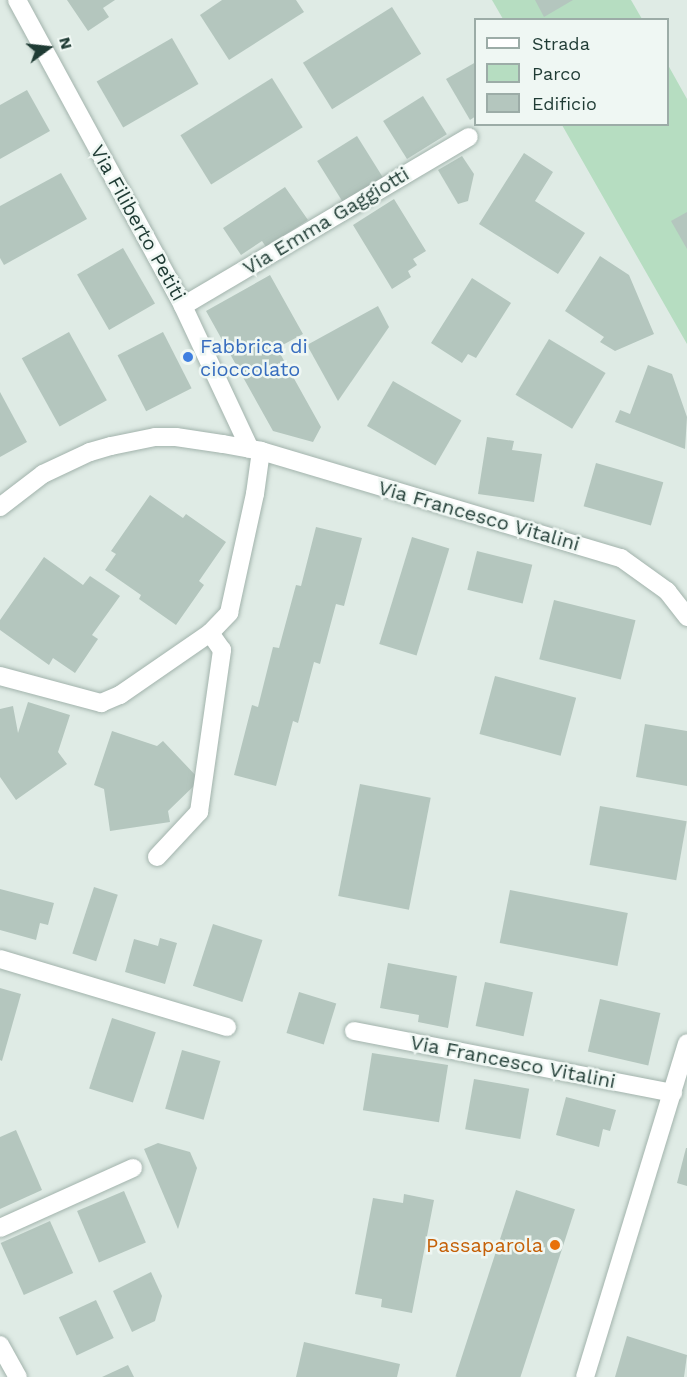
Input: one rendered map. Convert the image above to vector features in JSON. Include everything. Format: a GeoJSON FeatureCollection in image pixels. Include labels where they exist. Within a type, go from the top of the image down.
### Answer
{"type":"FeatureCollection","features":[{"type":"Feature","properties":{"kind":"street","name":"Via Filiberto Petiti"},"geometry":{"type":"LineString","coordinates":[[16,0],[183,306],[256,450]]}},
{"type":"Feature","properties":{"kind":"street","name":"Via Emma Gaggiotti"},"geometry":{"type":"LineString","coordinates":[[183,306],[469,137]]}},
{"type":"Feature","properties":{"kind":"street","name":"Via Francesco Vitalini"},"geometry":{"type":"LineString","coordinates":[[0,507],[27,485],[69,461],[134,440],[176,437],[256,450],[621,558],[667,591],[687,617]]}},
{"type":"Feature","properties":{"kind":"street"},"geometry":{"type":"LineString","coordinates":[[0,675],[101,703],[120,695],[210,633],[229,613],[255,494],[256,450]]}},
{"type":"Feature","properties":{"kind":"street"},"geometry":{"type":"LineString","coordinates":[[158,857],[199,812],[222,650],[210,633]]}},
{"type":"Feature","properties":{"kind":"street"},"geometry":{"type":"LineString","coordinates":[[0,959],[227,1027]]}},
{"type":"Feature","properties":{"kind":"street","name":"Via Francesco Vitalini"},"geometry":{"type":"LineString","coordinates":[[354,1031],[673,1093]]}},
{"type":"Feature","properties":{"kind":"street"},"geometry":{"type":"LineString","coordinates":[[585,1377],[687,1043]]}},
{"type":"Feature","properties":{"kind":"street"},"geometry":{"type":"LineString","coordinates":[[0,1228],[133,1168]]}},
{"type":"Feature","properties":{"kind":"street"},"geometry":{"type":"LineString","coordinates":[[0,1344],[18,1377]]}},
{"type":"Feature","properties":{"kind":"green space"},"geometry":{"type":"Polygon","coordinates":[[[492,0],[631,0],[641,18],[502,18],[492,0]]]}},
{"type":"Feature","properties":{"kind":"green space"},"geometry":{"type":"Polygon","coordinates":[[[669,67],[687,99],[687,344],[563,126],[669,126],[669,67]]]}},
{"type":"Feature","properties":{"kind":"building"},"geometry":{"type":"Polygon","coordinates":[[[67,0],[115,0],[103,8],[109,17],[88,31],[67,0]]]}},
{"type":"Feature","properties":{"kind":"building"},"geometry":{"type":"Polygon","coordinates":[[[222,0],[296,0],[304,12],[229,60],[200,15],[222,0]]]}},
{"type":"Feature","properties":{"kind":"building"},"geometry":{"type":"Polygon","coordinates":[[[535,0],[573,0],[544,17],[535,0]]]}},
{"type":"Feature","properties":{"kind":"building"},"geometry":{"type":"Polygon","coordinates":[[[392,7],[421,54],[332,109],[303,63],[392,7]]]}},
{"type":"Feature","properties":{"kind":"building"},"geometry":{"type":"Polygon","coordinates":[[[172,38],[199,84],[123,127],[97,82],[172,38]]]}},
{"type":"Feature","properties":{"kind":"building"},"geometry":{"type":"Polygon","coordinates":[[[474,63],[474,117],[470,120],[446,79],[474,63]]]}},
{"type":"Feature","properties":{"kind":"building"},"geometry":{"type":"Polygon","coordinates":[[[272,78],[303,127],[211,184],[180,135],[272,78]]]}},
{"type":"Feature","properties":{"kind":"building"},"geometry":{"type":"Polygon","coordinates":[[[27,90],[50,131],[0,159],[0,105],[27,90]]]}},
{"type":"Feature","properties":{"kind":"building"},"geometry":{"type":"Polygon","coordinates":[[[423,96],[447,134],[407,159],[383,121],[423,96]]]}},
{"type":"Feature","properties":{"kind":"building"},"geometry":{"type":"Polygon","coordinates":[[[357,136],[383,178],[343,202],[317,161],[357,136]]]}},
{"type":"Feature","properties":{"kind":"building"},"geometry":{"type":"Polygon","coordinates":[[[524,153],[553,172],[535,201],[585,233],[558,274],[479,224],[524,153]]]}},
{"type":"Feature","properties":{"kind":"building"},"geometry":{"type":"Polygon","coordinates":[[[462,156],[474,174],[468,201],[458,204],[438,170],[462,156]]]}},
{"type":"Feature","properties":{"kind":"building"},"geometry":{"type":"Polygon","coordinates":[[[61,173],[87,219],[4,265],[0,258],[0,206],[61,173]]]}},
{"type":"Feature","properties":{"kind":"building"},"geometry":{"type":"Polygon","coordinates":[[[285,187],[308,220],[266,247],[262,241],[241,255],[223,228],[285,187]]]}},
{"type":"Feature","properties":{"kind":"building"},"geometry":{"type":"Polygon","coordinates":[[[394,199],[426,251],[413,259],[417,265],[408,271],[411,277],[392,289],[353,225],[394,199]]]}},
{"type":"Feature","properties":{"kind":"building"},"geometry":{"type":"Polygon","coordinates":[[[687,212],[687,249],[671,221],[687,212]]]}},
{"type":"Feature","properties":{"kind":"building"},"geometry":{"type":"Polygon","coordinates":[[[123,248],[155,303],[109,330],[77,274],[123,248]]]}},
{"type":"Feature","properties":{"kind":"building"},"geometry":{"type":"Polygon","coordinates":[[[600,256],[629,275],[654,334],[615,351],[600,342],[604,337],[565,311],[600,256]]]}},
{"type":"Feature","properties":{"kind":"building"},"geometry":{"type":"Polygon","coordinates":[[[270,275],[303,334],[277,348],[321,427],[313,442],[273,431],[206,311],[270,275]]]}},
{"type":"Feature","properties":{"kind":"building"},"geometry":{"type":"Polygon","coordinates":[[[472,278],[511,303],[476,358],[468,354],[462,363],[431,343],[472,278]]]}},
{"type":"Feature","properties":{"kind":"building"},"geometry":{"type":"Polygon","coordinates":[[[378,306],[389,327],[338,401],[307,345],[378,306]]]}},
{"type":"Feature","properties":{"kind":"building"},"geometry":{"type":"Polygon","coordinates":[[[69,332],[107,400],[60,426],[22,358],[69,332]]]}},
{"type":"Feature","properties":{"kind":"building"},"geometry":{"type":"Polygon","coordinates":[[[163,332],[192,388],[146,411],[118,355],[163,332]]]}},
{"type":"Feature","properties":{"kind":"building"},"geometry":{"type":"Polygon","coordinates":[[[549,339],[606,373],[572,429],[516,395],[549,339]]]}},
{"type":"Feature","properties":{"kind":"building"},"geometry":{"type":"Polygon","coordinates":[[[648,365],[672,374],[687,417],[685,449],[615,422],[620,410],[630,414],[648,365]]]}},
{"type":"Feature","properties":{"kind":"building"},"geometry":{"type":"Polygon","coordinates":[[[393,381],[461,420],[435,466],[367,426],[393,381]]]}},
{"type":"Feature","properties":{"kind":"building"},"geometry":{"type":"Polygon","coordinates":[[[0,392],[27,442],[0,457],[0,392]]]}},
{"type":"Feature","properties":{"kind":"building"},"geometry":{"type":"Polygon","coordinates":[[[487,437],[514,441],[512,450],[542,454],[534,502],[478,494],[487,437]]]}},
{"type":"Feature","properties":{"kind":"building"},"geometry":{"type":"Polygon","coordinates":[[[596,463],[663,482],[651,526],[584,506],[596,463]]]}},
{"type":"Feature","properties":{"kind":"building"},"geometry":{"type":"Polygon","coordinates":[[[150,495],[183,518],[186,514],[226,542],[199,581],[204,585],[176,625],[139,599],[141,595],[105,570],[116,554],[111,551],[150,495]]]}},
{"type":"Feature","properties":{"kind":"building"},"geometry":{"type":"Polygon","coordinates":[[[316,527],[362,538],[344,606],[336,604],[320,664],[314,662],[298,723],[293,721],[276,786],[234,775],[252,705],[258,707],[273,647],[279,648],[296,585],[301,586],[316,527]]]}},
{"type":"Feature","properties":{"kind":"building"},"geometry":{"type":"Polygon","coordinates":[[[412,537],[449,548],[417,656],[379,644],[412,537]]]}},
{"type":"Feature","properties":{"kind":"building"},"geometry":{"type":"Polygon","coordinates":[[[477,551],[532,565],[523,604],[467,590],[477,551]]]}},
{"type":"Feature","properties":{"kind":"building"},"geometry":{"type":"Polygon","coordinates":[[[44,557],[83,585],[90,576],[120,596],[92,635],[98,639],[75,673],[53,658],[49,665],[0,630],[0,620],[44,557]]]}},
{"type":"Feature","properties":{"kind":"building"},"geometry":{"type":"Polygon","coordinates":[[[554,600],[636,620],[621,680],[539,659],[554,600]]]}},
{"type":"Feature","properties":{"kind":"building"},"geometry":{"type":"Polygon","coordinates":[[[495,676],[576,698],[561,756],[479,734],[495,676]]]}},
{"type":"Feature","properties":{"kind":"building"},"geometry":{"type":"Polygon","coordinates":[[[28,702],[70,715],[58,752],[67,764],[16,800],[0,777],[0,709],[13,706],[18,733],[28,702]]]}},
{"type":"Feature","properties":{"kind":"building"},"geometry":{"type":"Polygon","coordinates":[[[645,724],[687,731],[687,786],[636,777],[645,724]]]}},
{"type":"Feature","properties":{"kind":"building"},"geometry":{"type":"Polygon","coordinates":[[[112,731],[157,746],[163,741],[200,780],[168,811],[170,822],[110,831],[104,789],[94,785],[112,731]]]}},
{"type":"Feature","properties":{"kind":"building"},"geometry":{"type":"Polygon","coordinates":[[[360,784],[431,798],[409,910],[338,896],[360,784]]]}},
{"type":"Feature","properties":{"kind":"building"},"geometry":{"type":"Polygon","coordinates":[[[600,806],[687,821],[676,880],[590,865],[600,806]]]}},
{"type":"Feature","properties":{"kind":"building"},"geometry":{"type":"Polygon","coordinates":[[[94,887],[118,895],[96,961],[72,954],[94,887]]]}},
{"type":"Feature","properties":{"kind":"building"},"geometry":{"type":"Polygon","coordinates":[[[0,889],[54,903],[48,925],[40,923],[36,940],[0,930],[0,889]]]}},
{"type":"Feature","properties":{"kind":"building"},"geometry":{"type":"Polygon","coordinates":[[[510,890],[628,913],[617,966],[500,943],[510,890]]]}},
{"type":"Feature","properties":{"kind":"building"},"geometry":{"type":"Polygon","coordinates":[[[213,924],[262,940],[242,1002],[193,986],[213,924]]]}},
{"type":"Feature","properties":{"kind":"building"},"geometry":{"type":"Polygon","coordinates":[[[160,938],[177,943],[165,984],[125,972],[134,939],[158,946],[160,938]]]}},
{"type":"Feature","properties":{"kind":"building"},"geometry":{"type":"Polygon","coordinates":[[[388,963],[457,976],[448,1028],[418,1022],[419,1015],[380,1008],[388,963]]]}},
{"type":"Feature","properties":{"kind":"building"},"geometry":{"type":"Polygon","coordinates":[[[485,982],[533,992],[524,1036],[476,1026],[485,982]]]}},
{"type":"Feature","properties":{"kind":"building"},"geometry":{"type":"Polygon","coordinates":[[[0,988],[21,994],[2,1061],[0,1060],[0,988]]]}},
{"type":"Feature","properties":{"kind":"building"},"geometry":{"type":"Polygon","coordinates":[[[299,992],[336,1003],[324,1045],[286,1033],[299,992]]]}},
{"type":"Feature","properties":{"kind":"building"},"geometry":{"type":"Polygon","coordinates":[[[600,999],[660,1013],[648,1066],[588,1052],[600,999]]]}},
{"type":"Feature","properties":{"kind":"building"},"geometry":{"type":"Polygon","coordinates":[[[112,1018],[156,1032],[133,1103],[89,1088],[112,1018]]]}},
{"type":"Feature","properties":{"kind":"building"},"geometry":{"type":"Polygon","coordinates":[[[182,1050],[220,1061],[204,1120],[165,1109],[182,1050]]]}},
{"type":"Feature","properties":{"kind":"building"},"geometry":{"type":"Polygon","coordinates":[[[372,1053],[448,1065],[439,1122],[363,1110],[372,1053]]]}},
{"type":"Feature","properties":{"kind":"building"},"geometry":{"type":"Polygon","coordinates":[[[474,1079],[529,1089],[520,1139],[465,1129],[474,1079]]]}},
{"type":"Feature","properties":{"kind":"building"},"geometry":{"type":"Polygon","coordinates":[[[566,1097],[616,1110],[610,1131],[603,1129],[599,1147],[556,1135],[566,1097]]]}},
{"type":"Feature","properties":{"kind":"building"},"geometry":{"type":"Polygon","coordinates":[[[16,1130],[42,1190],[0,1209],[0,1137],[16,1130]]]}},
{"type":"Feature","properties":{"kind":"building"},"geometry":{"type":"Polygon","coordinates":[[[158,1143],[190,1152],[197,1168],[178,1229],[144,1149],[158,1143]]]}},
{"type":"Feature","properties":{"kind":"building"},"geometry":{"type":"Polygon","coordinates":[[[687,1148],[687,1186],[677,1183],[687,1148]]]}},
{"type":"Feature","properties":{"kind":"building"},"geometry":{"type":"Polygon","coordinates":[[[516,1190],[575,1209],[520,1377],[455,1376],[516,1190]]]}},
{"type":"Feature","properties":{"kind":"building"},"geometry":{"type":"Polygon","coordinates":[[[124,1191],[146,1243],[99,1262],[77,1211],[124,1191]]]}},
{"type":"Feature","properties":{"kind":"building"},"geometry":{"type":"Polygon","coordinates":[[[404,1194],[434,1200],[412,1313],[381,1307],[382,1299],[355,1294],[373,1198],[403,1203],[404,1194]]]}},
{"type":"Feature","properties":{"kind":"building"},"geometry":{"type":"Polygon","coordinates":[[[50,1221],[73,1273],[24,1295],[1,1243],[50,1221]]]}},
{"type":"Feature","properties":{"kind":"building"},"geometry":{"type":"Polygon","coordinates":[[[151,1272],[162,1296],[155,1321],[132,1332],[113,1291],[151,1272]]]}},
{"type":"Feature","properties":{"kind":"building"},"geometry":{"type":"Polygon","coordinates":[[[96,1300],[114,1338],[77,1355],[59,1317],[96,1300]]]}},
{"type":"Feature","properties":{"kind":"building"},"geometry":{"type":"Polygon","coordinates":[[[627,1336],[687,1355],[684,1377],[615,1377],[627,1336]]]}},
{"type":"Feature","properties":{"kind":"building"},"geometry":{"type":"Polygon","coordinates":[[[304,1342],[400,1364],[397,1377],[296,1377],[304,1342]]]}},
{"type":"Feature","properties":{"kind":"building"},"geometry":{"type":"Polygon","coordinates":[[[128,1365],[134,1377],[102,1377],[128,1365]]]}},
{"type":"Feature","properties":{"kind":"place","name":"Fabbrica di cioccolato"},"geometry":{"type":"Point","coordinates":[188,357]}},
{"type":"Feature","properties":{"kind":"place","name":"Passaparola"},"geometry":{"type":"Point","coordinates":[555,1245]}}]}
